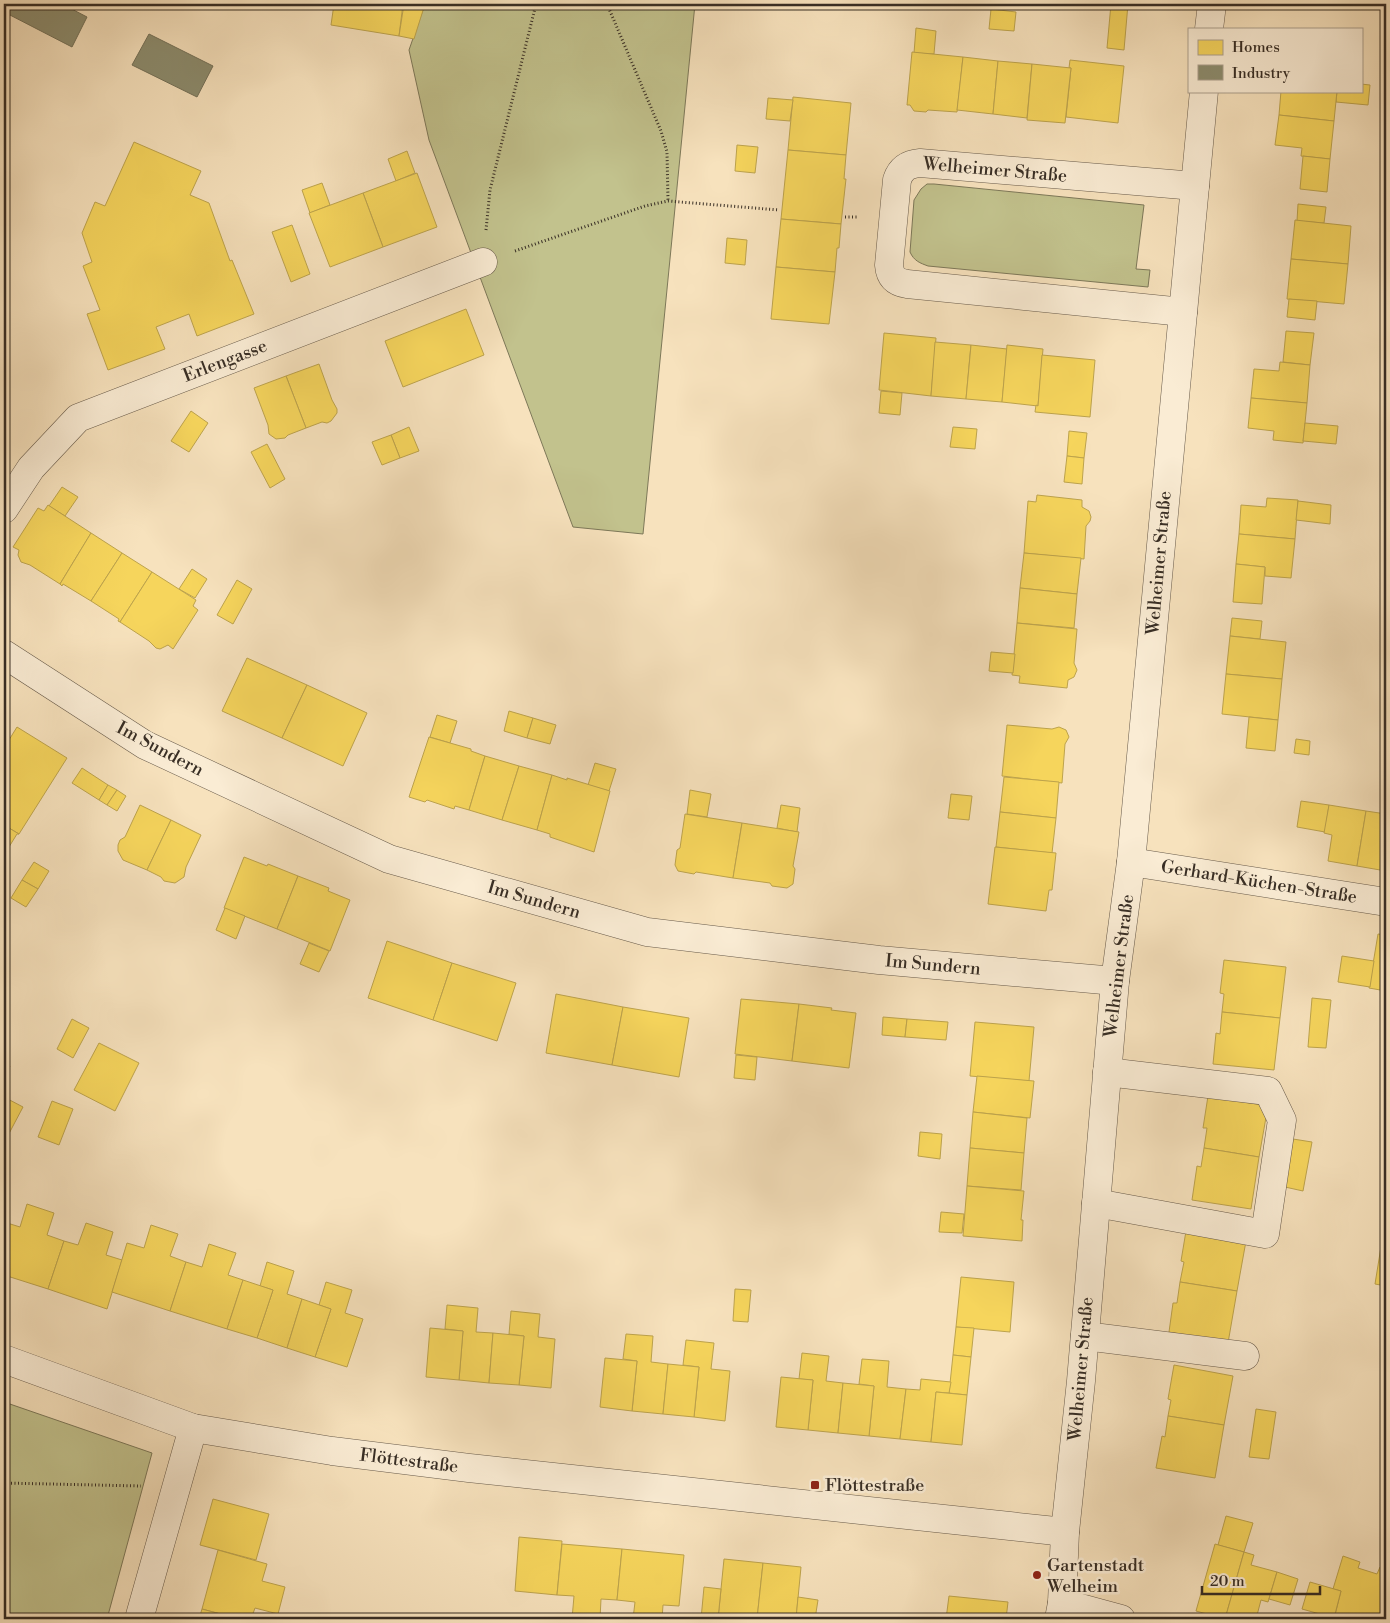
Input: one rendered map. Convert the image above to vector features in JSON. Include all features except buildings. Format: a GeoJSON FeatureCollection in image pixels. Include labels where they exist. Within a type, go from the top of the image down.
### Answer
{"type":"FeatureCollection","features":[{"type":"Feature","properties":{"kind":"street"},"geometry":{"type":"LineString","coordinates":[[1209,28],[1212,4]]}},
{"type":"Feature","properties":{"kind":"street","name":"Welheimer Straße"},"geometry":{"type":"LineString","coordinates":[[1060,1611],[1065,1532],[1085,1336],[1115,981],[1131,862],[1204,92]]}},
{"type":"Feature","properties":{"kind":"street","name":"Welheimer Straße"},"geometry":{"type":"LineString","coordinates":[[1183,312],[900,283],[894,280],[889,273],[889,265],[897,180],[899,173],[911,163],[1194,186]]}},
{"type":"Feature","properties":{"kind":"street","name":"Erlengasse"},"geometry":{"type":"LineString","coordinates":[[4,509],[31,468],[78,418],[483,262]]}},
{"type":"Feature","properties":{"kind":"street","name":"Im Sundern"},"geometry":{"type":"LineString","coordinates":[[4,654],[144,746],[389,858],[647,932],[879,960],[1115,981]]}},
{"type":"Feature","properties":{"kind":"street","name":"Gerhard-Küchen-Straße"},"geometry":{"type":"LineString","coordinates":[[1131,862],[1386,902]]}},
{"type":"Feature","properties":{"kind":"street"},"geometry":{"type":"LineString","coordinates":[[1096,1203],[1264,1234],[1282,1120],[1268,1091],[1107,1072]]}},
{"type":"Feature","properties":{"kind":"street"},"geometry":{"type":"LineString","coordinates":[[1085,1336],[1245,1356]]}},
{"type":"Feature","properties":{"kind":"street","name":"Flöttestraße"},"geometry":{"type":"LineString","coordinates":[[4,1359],[193,1428],[332,1451],[469,1468],[1065,1532]]}},
{"type":"Feature","properties":{"kind":"street"},"geometry":{"type":"LineString","coordinates":[[138,1619],[193,1428]]}},
{"type":"Feature","properties":{"kind":"street"},"geometry":{"type":"LineString","coordinates":[[1060,1611],[1121,1619]]}},
{"type":"Feature","properties":{"kind":"path"},"geometry":{"type":"LineString","coordinates":[[536,4],[490,190],[483,262],[645,206],[668,201],[779,210]]}},
{"type":"Feature","properties":{"kind":"path"},"geometry":{"type":"LineString","coordinates":[[608,4],[662,131],[667,152],[668,201]]}},
{"type":"Feature","properties":{"kind":"path"},"geometry":{"type":"LineString","coordinates":[[4,1483],[176,1487]]}},
{"type":"Feature","properties":{"kind":"green space"},"geometry":{"type":"Polygon","coordinates":[[[425,4],[695,4],[643,534],[573,527],[429,140],[409,50],[425,4]]]}},
{"type":"Feature","properties":{"kind":"green space"},"geometry":{"type":"Polygon","coordinates":[[[927,184],[1144,205],[1136,269],[1150,270],[1148,287],[922,264],[915,260],[910,252],[914,200],[921,189],[927,184]]]}},
{"type":"Feature","properties":{"kind":"green space"},"geometry":{"type":"Polygon","coordinates":[[[4,1402],[152,1453],[107,1619],[4,1619],[4,1402]]]}},
{"type":"Feature","properties":{"kind":"place","name":"Flöttestraße"},"geometry":{"type":"Point","coordinates":[815,1485]}},
{"type":"Feature","properties":{"kind":"place","name":"Gartenstadt Welheim"},"geometry":{"type":"Point","coordinates":[1037,1575]}}]}
